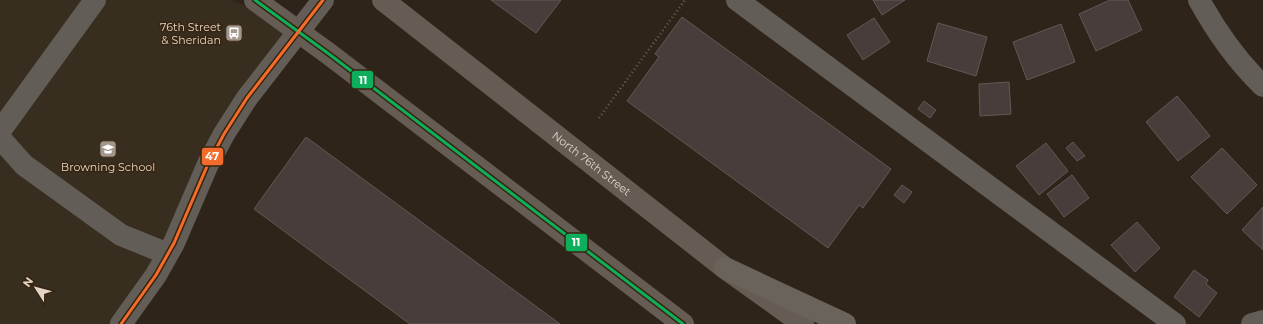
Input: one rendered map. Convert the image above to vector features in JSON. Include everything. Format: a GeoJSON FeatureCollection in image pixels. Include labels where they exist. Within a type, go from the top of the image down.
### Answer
{"type":"FeatureCollection","features":[{"type":"Feature","properties":{"kind":"highway"},"geometry":{"type":"LineString","coordinates":[[725,268],[845,324]]}},
{"type":"Feature","properties":{"kind":"main road"},"geometry":{"type":"LineString","coordinates":[[256,0],[299,31],[683,324]]}},
{"type":"Feature","properties":{"kind":"main road","name":"North 76th Street"},"geometry":{"type":"LineString","coordinates":[[383,0],[725,268],[803,324]]}},
{"type":"Feature","properties":{"kind":"street"},"geometry":{"type":"LineString","coordinates":[[0,131],[95,0]]}},
{"type":"Feature","properties":{"kind":"street"},"geometry":{"type":"LineString","coordinates":[[120,324],[156,275],[168,254],[208,164],[246,98],[323,0]]}},
{"type":"Feature","properties":{"kind":"street"},"geometry":{"type":"LineString","coordinates":[[737,0],[1175,324]]}},
{"type":"Feature","properties":{"kind":"street"},"geometry":{"type":"LineString","coordinates":[[1200,0],[1210,20],[1250,73],[1263,86]]}},
{"type":"Feature","properties":{"kind":"street"},"geometry":{"type":"LineString","coordinates":[[0,138],[24,165],[121,235],[168,254]]}},
{"type":"Feature","properties":{"kind":"street"},"geometry":{"type":"LineString","coordinates":[[1252,324],[1263,321]]}},
{"type":"Feature","properties":{"kind":"path"},"geometry":{"type":"LineString","coordinates":[[599,118],[685,0]]}},
{"type":"Feature","properties":{"kind":"shaded area","name":"Browning School"},"geometry":{"type":"Polygon","coordinates":[[[0,0],[232,0],[299,31],[121,324],[0,324],[0,0]]]}},
{"type":"Feature","properties":{"kind":"building"},"geometry":{"type":"Polygon","coordinates":[[[491,0],[561,0],[536,33],[491,0]]]}},
{"type":"Feature","properties":{"kind":"building"},"geometry":{"type":"Polygon","coordinates":[[[873,0],[905,0],[882,15],[873,0]]]}},
{"type":"Feature","properties":{"kind":"building"},"geometry":{"type":"Polygon","coordinates":[[[1110,0],[1128,0],[1142,30],[1096,51],[1079,14],[1110,0]]]}},
{"type":"Feature","properties":{"kind":"building"},"geometry":{"type":"Polygon","coordinates":[[[682,17],[891,169],[863,208],[859,205],[828,248],[627,101],[659,57],[655,54],[682,17]]]}},
{"type":"Feature","properties":{"kind":"building"},"geometry":{"type":"Polygon","coordinates":[[[874,18],[890,42],[863,60],[847,35],[874,18]]]}},
{"type":"Feature","properties":{"kind":"building"},"geometry":{"type":"Polygon","coordinates":[[[938,23],[987,37],[976,76],[927,61],[938,23]]]}},
{"type":"Feature","properties":{"kind":"building"},"geometry":{"type":"Polygon","coordinates":[[[1061,24],[1075,62],[1027,80],[1013,42],[1061,24]]]}},
{"type":"Feature","properties":{"kind":"building"},"geometry":{"type":"Polygon","coordinates":[[[1009,82],[1011,114],[980,116],[979,84],[1009,82]]]}},
{"type":"Feature","properties":{"kind":"building"},"geometry":{"type":"Polygon","coordinates":[[[1177,96],[1210,136],[1178,161],[1146,122],[1177,96]]]}},
{"type":"Feature","properties":{"kind":"building"},"geometry":{"type":"Polygon","coordinates":[[[924,101],[936,110],[930,118],[918,109],[924,101]]]}},
{"type":"Feature","properties":{"kind":"building"},"geometry":{"type":"Polygon","coordinates":[[[306,137],[560,324],[410,324],[254,209],[306,137]]]}},
{"type":"Feature","properties":{"kind":"building"},"geometry":{"type":"Polygon","coordinates":[[[1073,142],[1085,156],[1077,161],[1066,148],[1073,142]]]}},
{"type":"Feature","properties":{"kind":"building"},"geometry":{"type":"Polygon","coordinates":[[[1046,143],[1068,171],[1039,195],[1016,166],[1046,143]]]}},
{"type":"Feature","properties":{"kind":"building"},"geometry":{"type":"Polygon","coordinates":[[[1222,148],[1257,185],[1227,214],[1191,177],[1222,148]]]}},
{"type":"Feature","properties":{"kind":"building"},"geometry":{"type":"Polygon","coordinates":[[[1072,175],[1089,198],[1064,217],[1047,194],[1072,175]]]}},
{"type":"Feature","properties":{"kind":"building"},"geometry":{"type":"Polygon","coordinates":[[[902,185],[912,192],[904,203],[894,195],[902,185]]]}},
{"type":"Feature","properties":{"kind":"building"},"geometry":{"type":"Polygon","coordinates":[[[1263,207],[1263,250],[1242,230],[1263,207]]]}},
{"type":"Feature","properties":{"kind":"building"},"geometry":{"type":"Polygon","coordinates":[[[1137,222],[1160,248],[1135,272],[1111,245],[1137,222]]]}},
{"type":"Feature","properties":{"kind":"building"},"geometry":{"type":"Polygon","coordinates":[[[1194,270],[1208,280],[1206,284],[1217,293],[1199,317],[1174,297],[1194,270]]]}},
{"type":"Feature","properties":{"kind":"transit line","name":"11"},"geometry":{"type":"LineString","coordinates":[[255,0],[329,54],[683,324]]}},
{"type":"Feature","properties":{"kind":"transit line","name":"47"},"geometry":{"type":"LineString","coordinates":[[121,324],[156,275],[174,243],[208,164],[224,134],[247,98],[323,0]]}},
{"type":"Feature","properties":{"kind":"place","name":"76th Street & Sheridan"},"geometry":{"type":"Point","coordinates":[234,33]}},
{"type":"Feature","properties":{"kind":"place","name":"Browning School"},"geometry":{"type":"Point","coordinates":[108,149]}}]}
